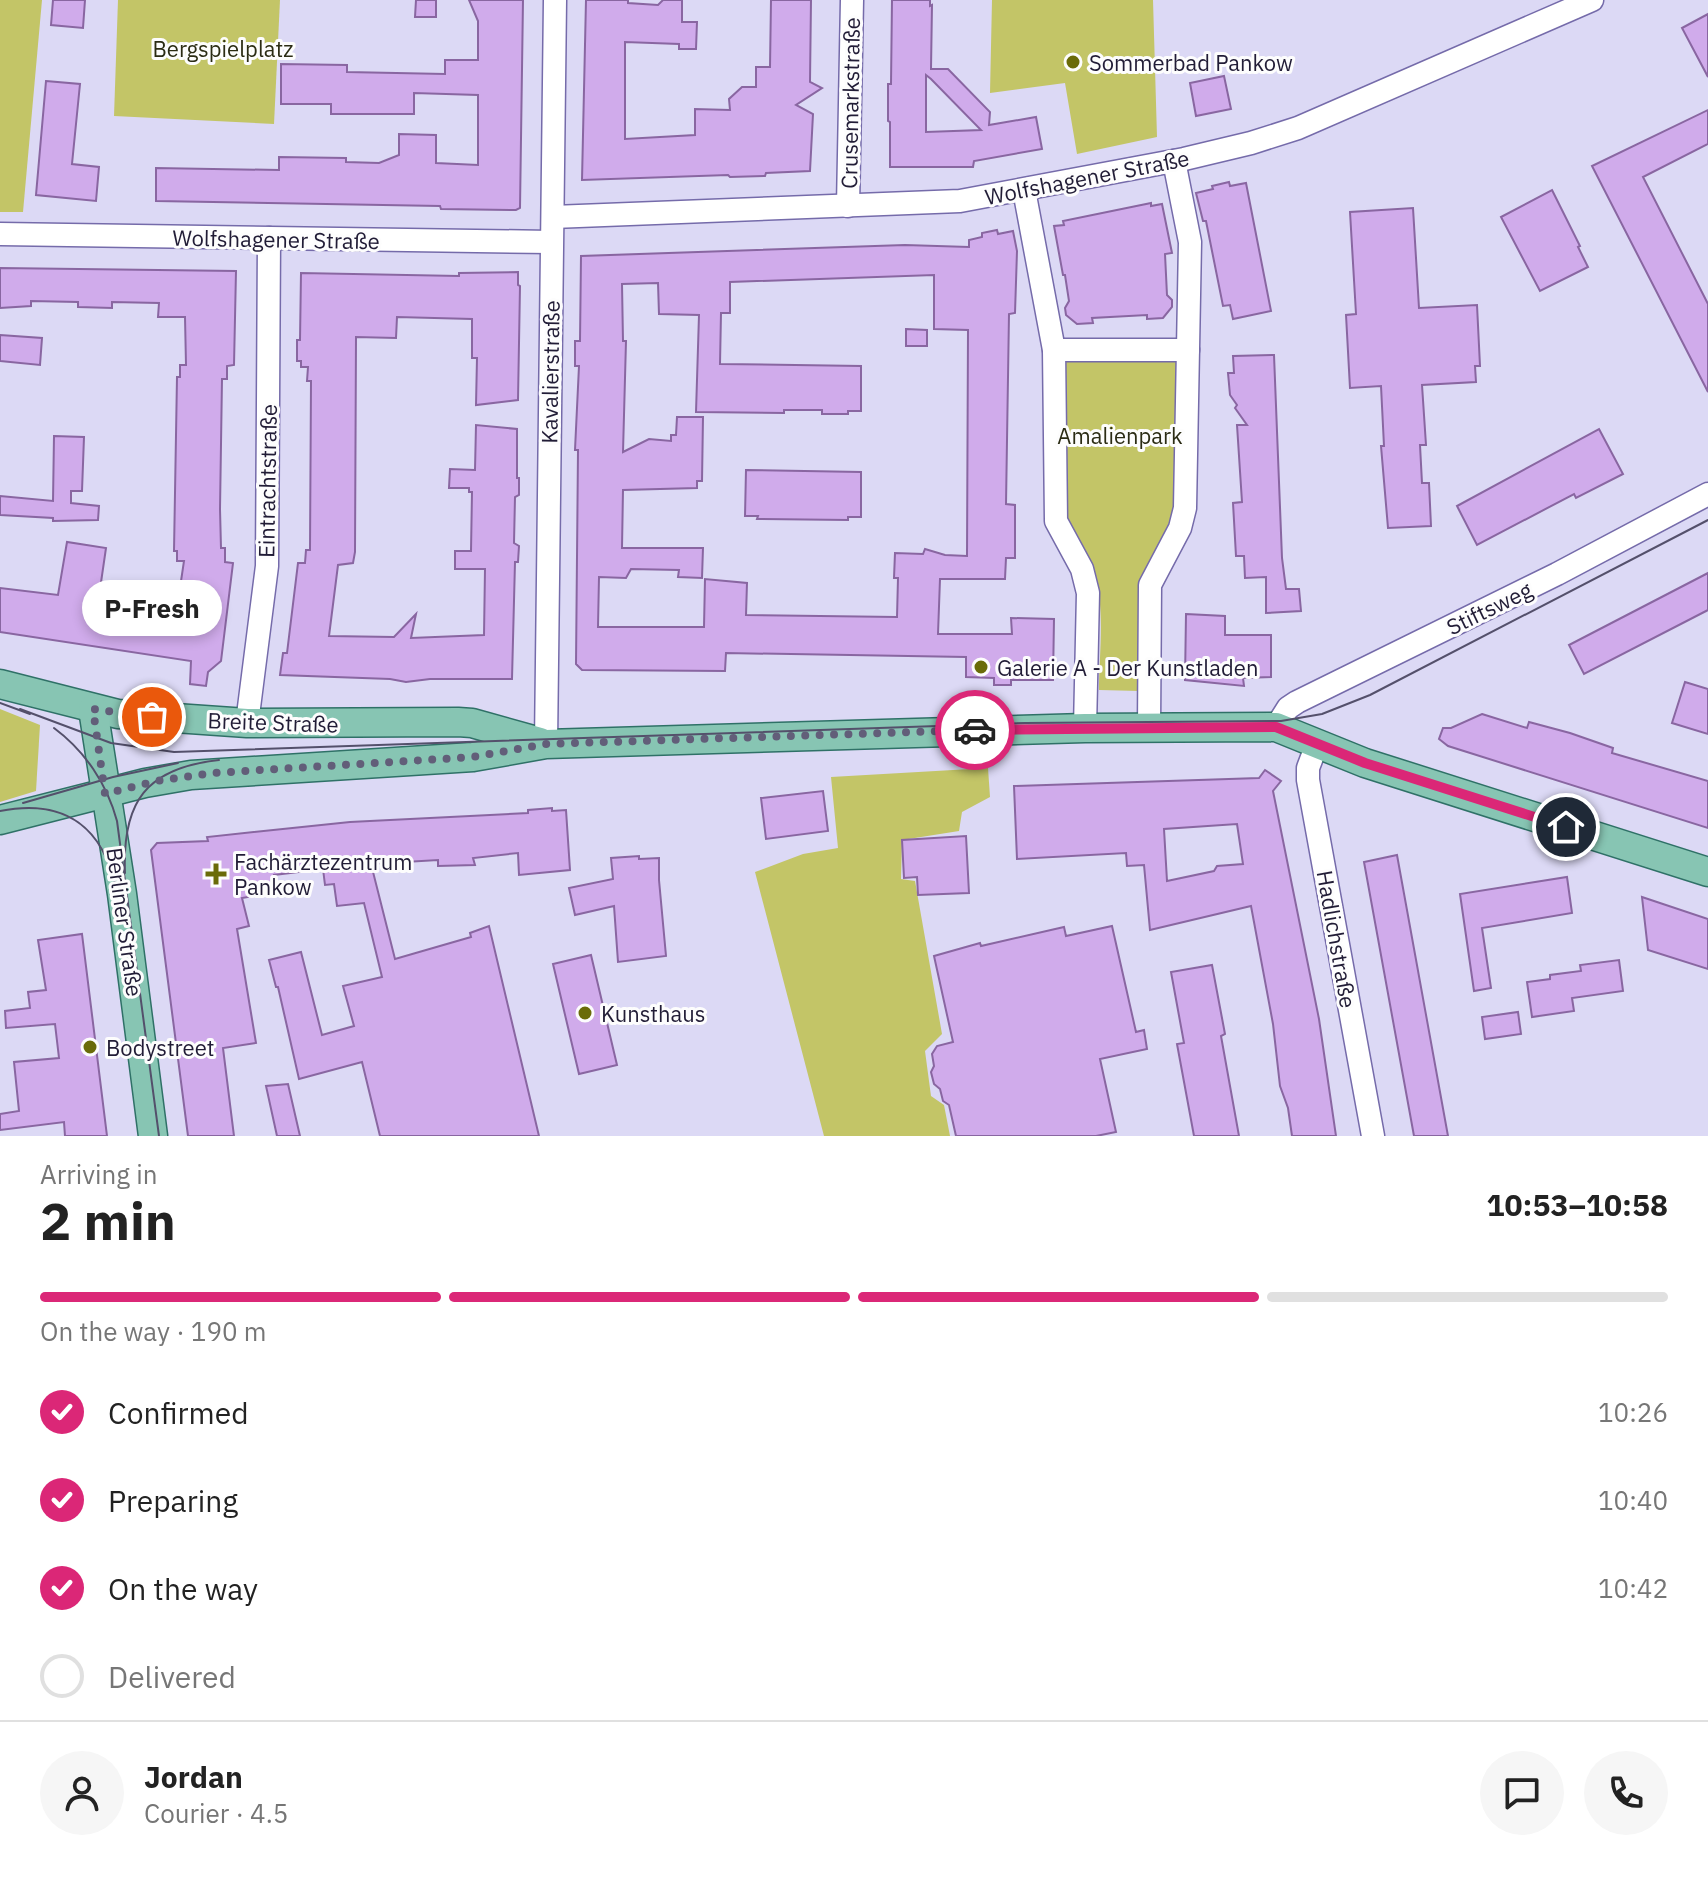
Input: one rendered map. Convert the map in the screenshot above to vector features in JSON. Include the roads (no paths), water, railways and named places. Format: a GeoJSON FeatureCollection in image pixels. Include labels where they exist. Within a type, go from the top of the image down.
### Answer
{"type":"FeatureCollection","features":[{"type":"Feature","properties":{"kind":"main road","name":"Breite Straße"},"geometry":{"type":"LineString","coordinates":[[0,684],[118,714],[247,723],[472,723],[546,744]]}},
{"type":"Feature","properties":{"kind":"main road","name":"Berliner Straße"},"geometry":{"type":"LineString","coordinates":[[93,709],[122,894],[153,1136]]}},
{"type":"Feature","properties":{"kind":"main road","name":"Breite Straße"},"geometry":{"type":"LineString","coordinates":[[0,820],[156,781],[213,773],[473,757],[546,744],[1085,728],[1276,727]]}},
{"type":"Feature","properties":{"kind":"main road"},"geometry":{"type":"LineString","coordinates":[[1276,727],[1457,793],[1708,872]]}},
{"type":"Feature","properties":{"kind":"street","name":"Kavalierstraße"},"geometry":{"type":"LineString","coordinates":[[546,744],[555,0]]}},
{"type":"Feature","properties":{"kind":"street","name":"Crusemarkstraße"},"geometry":{"type":"LineString","coordinates":[[848,206],[852,0]]}},
{"type":"Feature","properties":{"kind":"street","name":"Wolfshagener Straße"},"geometry":{"type":"LineString","coordinates":[[553,217],[960,201],[1174,161],[1251,143],[1298,128],[1592,0]]}},
{"type":"Feature","properties":{"kind":"street"},"geometry":{"type":"LineString","coordinates":[[1149,727],[1149,596],[1155,574],[1184,518],[1190,242],[1174,161]]}},
{"type":"Feature","properties":{"kind":"street"},"geometry":{"type":"LineString","coordinates":[[1024,190],[1054,350],[1056,521],[1082,569],[1088,593],[1085,728]]}},
{"type":"Feature","properties":{"kind":"street","name":"Wolfshagener Straße"},"geometry":{"type":"LineString","coordinates":[[0,234],[551,242]]}},
{"type":"Feature","properties":{"kind":"street","name":"Eintrachtstraße"},"geometry":{"type":"LineString","coordinates":[[247,723],[267,566],[269,238]]}},
{"type":"Feature","properties":{"kind":"street"},"geometry":{"type":"LineString","coordinates":[[1054,350],[1188,350]]}},
{"type":"Feature","properties":{"kind":"street","name":"Stiftsweg"},"geometry":{"type":"LineString","coordinates":[[1276,727],[1288,708],[1297,702],[1544,581],[1708,494]]}},
{"type":"Feature","properties":{"kind":"street","name":"Hadlichstraße"},"geometry":{"type":"LineString","coordinates":[[1317,744],[1308,768],[1308,780],[1373,1136]]}},
{"type":"Feature","properties":{"kind":"tram line"},"geometry":{"type":"LineString","coordinates":[[20,709],[111,743],[174,752],[1025,723],[1281,721],[1322,714],[1370,695],[1708,520]]}},
{"type":"Feature","properties":{"kind":"tram line"},"geometry":{"type":"LineString","coordinates":[[0,703],[30,714]]}},
{"type":"Feature","properties":{"kind":"tram line"},"geometry":{"type":"LineString","coordinates":[[54,728],[76,747],[93,769],[117,821],[159,1136]]}},
{"type":"Feature","properties":{"kind":"tram line"},"geometry":{"type":"LineString","coordinates":[[125,873],[128,827],[134,808],[144,793],[173,771],[219,760]]}},
{"type":"Feature","properties":{"kind":"tram line"},"geometry":{"type":"LineString","coordinates":[[23,803],[113,777],[178,763]]}},
{"type":"Feature","properties":{"kind":"tram line"},"geometry":{"type":"LineString","coordinates":[[0,811],[44,809],[63,814],[78,823],[92,835],[103,851],[117,892]]}},
{"type":"Feature","properties":{"kind":"place","name":"Sommerbad Pankow"},"geometry":{"type":"Point","coordinates":[1073,62]}},
{"type":"Feature","properties":{"kind":"place","name":"Galerie A - Der Kunstladen"},"geometry":{"type":"Point","coordinates":[981,667]}},
{"type":"Feature","properties":{"kind":"place","name":"P-Fresh"},"geometry":{"type":"Point","coordinates":[152,717]}},
{"type":"Feature","properties":{"kind":"place","name":"Fachärztezentrum Pankow"},"geometry":{"type":"Point","coordinates":[216,874]}},
{"type":"Feature","properties":{"kind":"place","name":"Kunsthaus"},"geometry":{"type":"Point","coordinates":[585,1013]}},
{"type":"Feature","properties":{"kind":"place","name":"Bodystreet"},"geometry":{"type":"Point","coordinates":[90,1047]}},
{"type":"Feature","properties":{"kind":"park label","name":"Bergspielplatz"},"geometry":{"type":"Point","coordinates":[223,48]}},
{"type":"Feature","properties":{"kind":"park label","name":"Amalienpark"},"geometry":{"type":"Point","coordinates":[1120,435]}}]}
